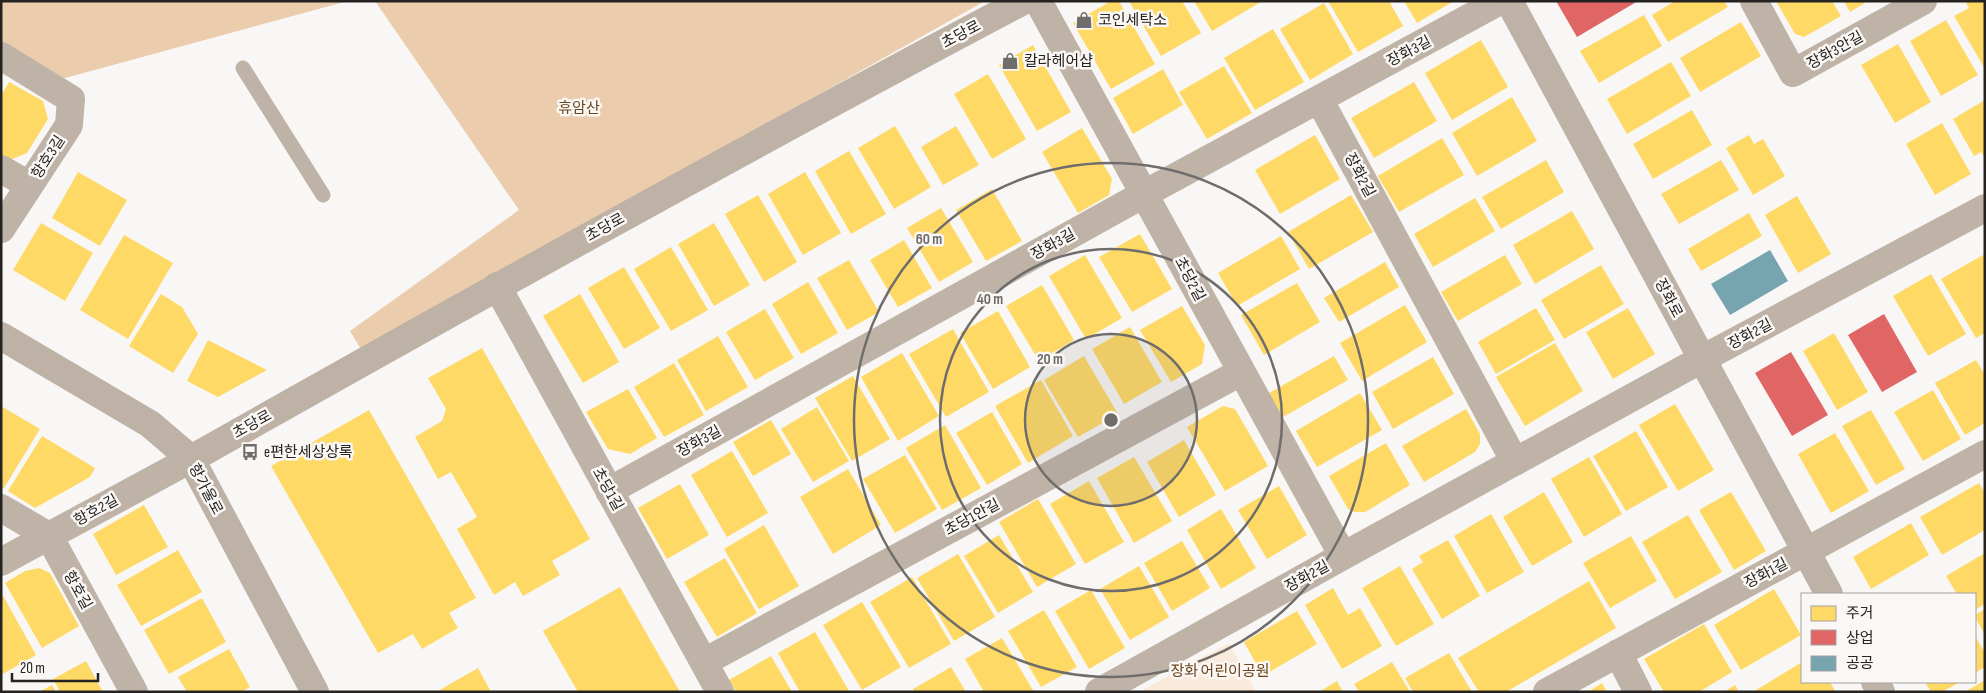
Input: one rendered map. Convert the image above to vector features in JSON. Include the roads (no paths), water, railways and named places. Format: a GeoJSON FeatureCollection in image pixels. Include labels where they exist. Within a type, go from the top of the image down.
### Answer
{"type":"FeatureCollection","features":[{"type":"Feature","properties":{"kind":"street","name":"초당로"},"geometry":{"type":"LineString","coordinates":[[191,459],[497,286],[835,101],[1024,1]]}},
{"type":"Feature","properties":{"kind":"street","name":"초당2길"},"geometry":{"type":"LineString","coordinates":[[1038,1],[1240,372],[1343,556]]}},
{"type":"Feature","properties":{"kind":"street","name":"장화3길"},"geometry":{"type":"LineString","coordinates":[[609,491],[1144,194],[1500,1]]}},
{"type":"Feature","properties":{"kind":"street","name":"장화로"},"geometry":{"type":"LineString","coordinates":[[1510,1],[1828,593]]}},
{"type":"Feature","properties":{"kind":"street","name":"장화3안길"},"geometry":{"type":"LineString","coordinates":[[1754,1],[1792,73],[1923,1]]}},
{"type":"Feature","properties":{"kind":"street","name":"항호3길"},"geometry":{"type":"LineString","coordinates":[[1,56],[71,99],[69,125],[1,229]]}},
{"type":"Feature","properties":{"kind":"street","name":"장화2길"},"geometry":{"type":"LineString","coordinates":[[1319,99],[1515,462]]}},
{"type":"Feature","properties":{"kind":"street"},"geometry":{"type":"LineString","coordinates":[[1,168],[29,186]]}},
{"type":"Feature","properties":{"kind":"street","name":"장화2길"},"geometry":{"type":"LineString","coordinates":[[1100,692],[1702,359],[1985,208]]}},
{"type":"Feature","properties":{"kind":"street","name":"초당1길"},"geometry":{"type":"LineString","coordinates":[[497,286],[720,692]]}},
{"type":"Feature","properties":{"kind":"street","name":"항가울로"},"geometry":{"type":"LineString","coordinates":[[1,336],[150,424],[191,459],[315,692]]}},
{"type":"Feature","properties":{"kind":"street","name":"초당1안길"},"geometry":{"type":"LineString","coordinates":[[704,662],[1240,372]]}},
{"type":"Feature","properties":{"kind":"street","name":"장화1길"},"geometry":{"type":"LineString","coordinates":[[1547,692],[1985,454]]}},
{"type":"Feature","properties":{"kind":"street","name":"항호2길"},"geometry":{"type":"LineString","coordinates":[[1,562],[191,459]]}},
{"type":"Feature","properties":{"kind":"street"},"geometry":{"type":"LineString","coordinates":[[1,508],[49,536]]}},
{"type":"Feature","properties":{"kind":"street","name":"항호길"},"geometry":{"type":"LineString","coordinates":[[49,536],[134,692]]}},
{"type":"Feature","properties":{"kind":"street"},"geometry":{"type":"LineString","coordinates":[[1618,653],[1638,692]]}},
{"type":"Feature","properties":{"kind":"lane"},"geometry":{"type":"LineString","coordinates":[[243,68],[323,195]]}},
{"type":"Feature","properties":{"kind":"place","name":"코인세탁소"},"geometry":{"type":"Point","coordinates":[1084,20]}},
{"type":"Feature","properties":{"kind":"place","name":"칼라헤어샵"},"geometry":{"type":"Point","coordinates":[1010,61]}},
{"type":"Feature","properties":{"kind":"place","name":"e편한세상상록"},"geometry":{"type":"Point","coordinates":[250,452]}},
{"type":"Feature","properties":{"kind":"park label","name":"휴암산"},"geometry":{"type":"Point","coordinates":[579,108]}},
{"type":"Feature","properties":{"kind":"park label","name":"장화 어린이공원"},"geometry":{"type":"Point","coordinates":[1220,671]}}]}
